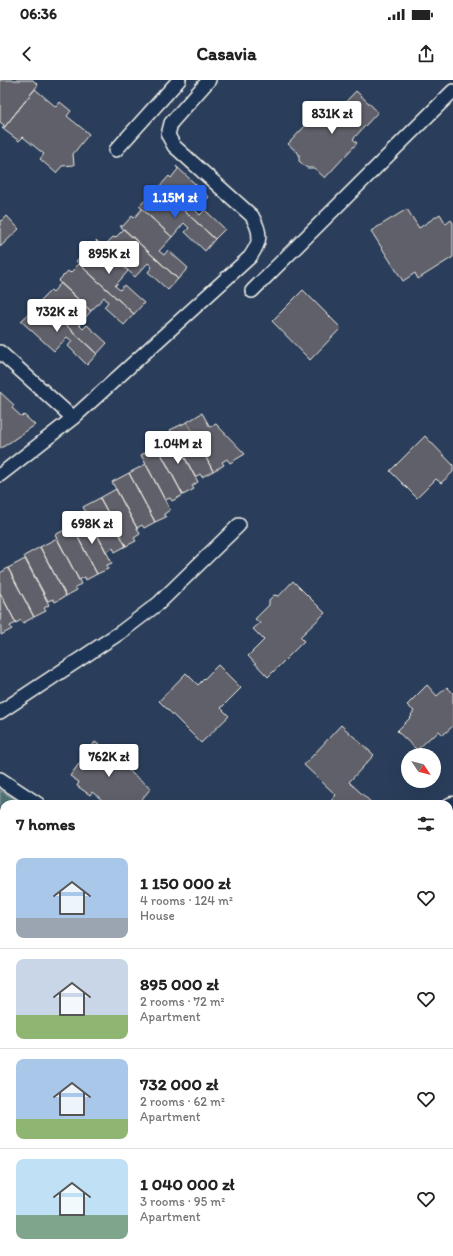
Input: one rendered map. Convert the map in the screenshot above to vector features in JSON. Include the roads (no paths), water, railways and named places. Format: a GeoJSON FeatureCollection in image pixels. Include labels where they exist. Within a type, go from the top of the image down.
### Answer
{"type":"FeatureCollection","features":[{"type":"Feature","properties":{"kind":"lane"},"geometry":{"type":"LineString","coordinates":[[116,150],[179,80]]}},
{"type":"Feature","properties":{"kind":"lane"},"geometry":{"type":"LineString","coordinates":[[0,475],[73,418],[250,257],[258,246],[260,236],[258,226],[252,216],[174,146],[168,135],[171,123],[209,80]]}},
{"type":"Feature","properties":{"kind":"lane"},"geometry":{"type":"LineString","coordinates":[[252,291],[453,91]]}},
{"type":"Feature","properties":{"kind":"lane"},"geometry":{"type":"LineString","coordinates":[[0,352],[73,418]]}},
{"type":"Feature","properties":{"kind":"lane"},"geometry":{"type":"LineString","coordinates":[[0,712],[121,632],[159,603],[239,525]]}},
{"type":"Feature","properties":{"kind":"lane"},"geometry":{"type":"LineString","coordinates":[[0,779],[32,800]]}}]}
